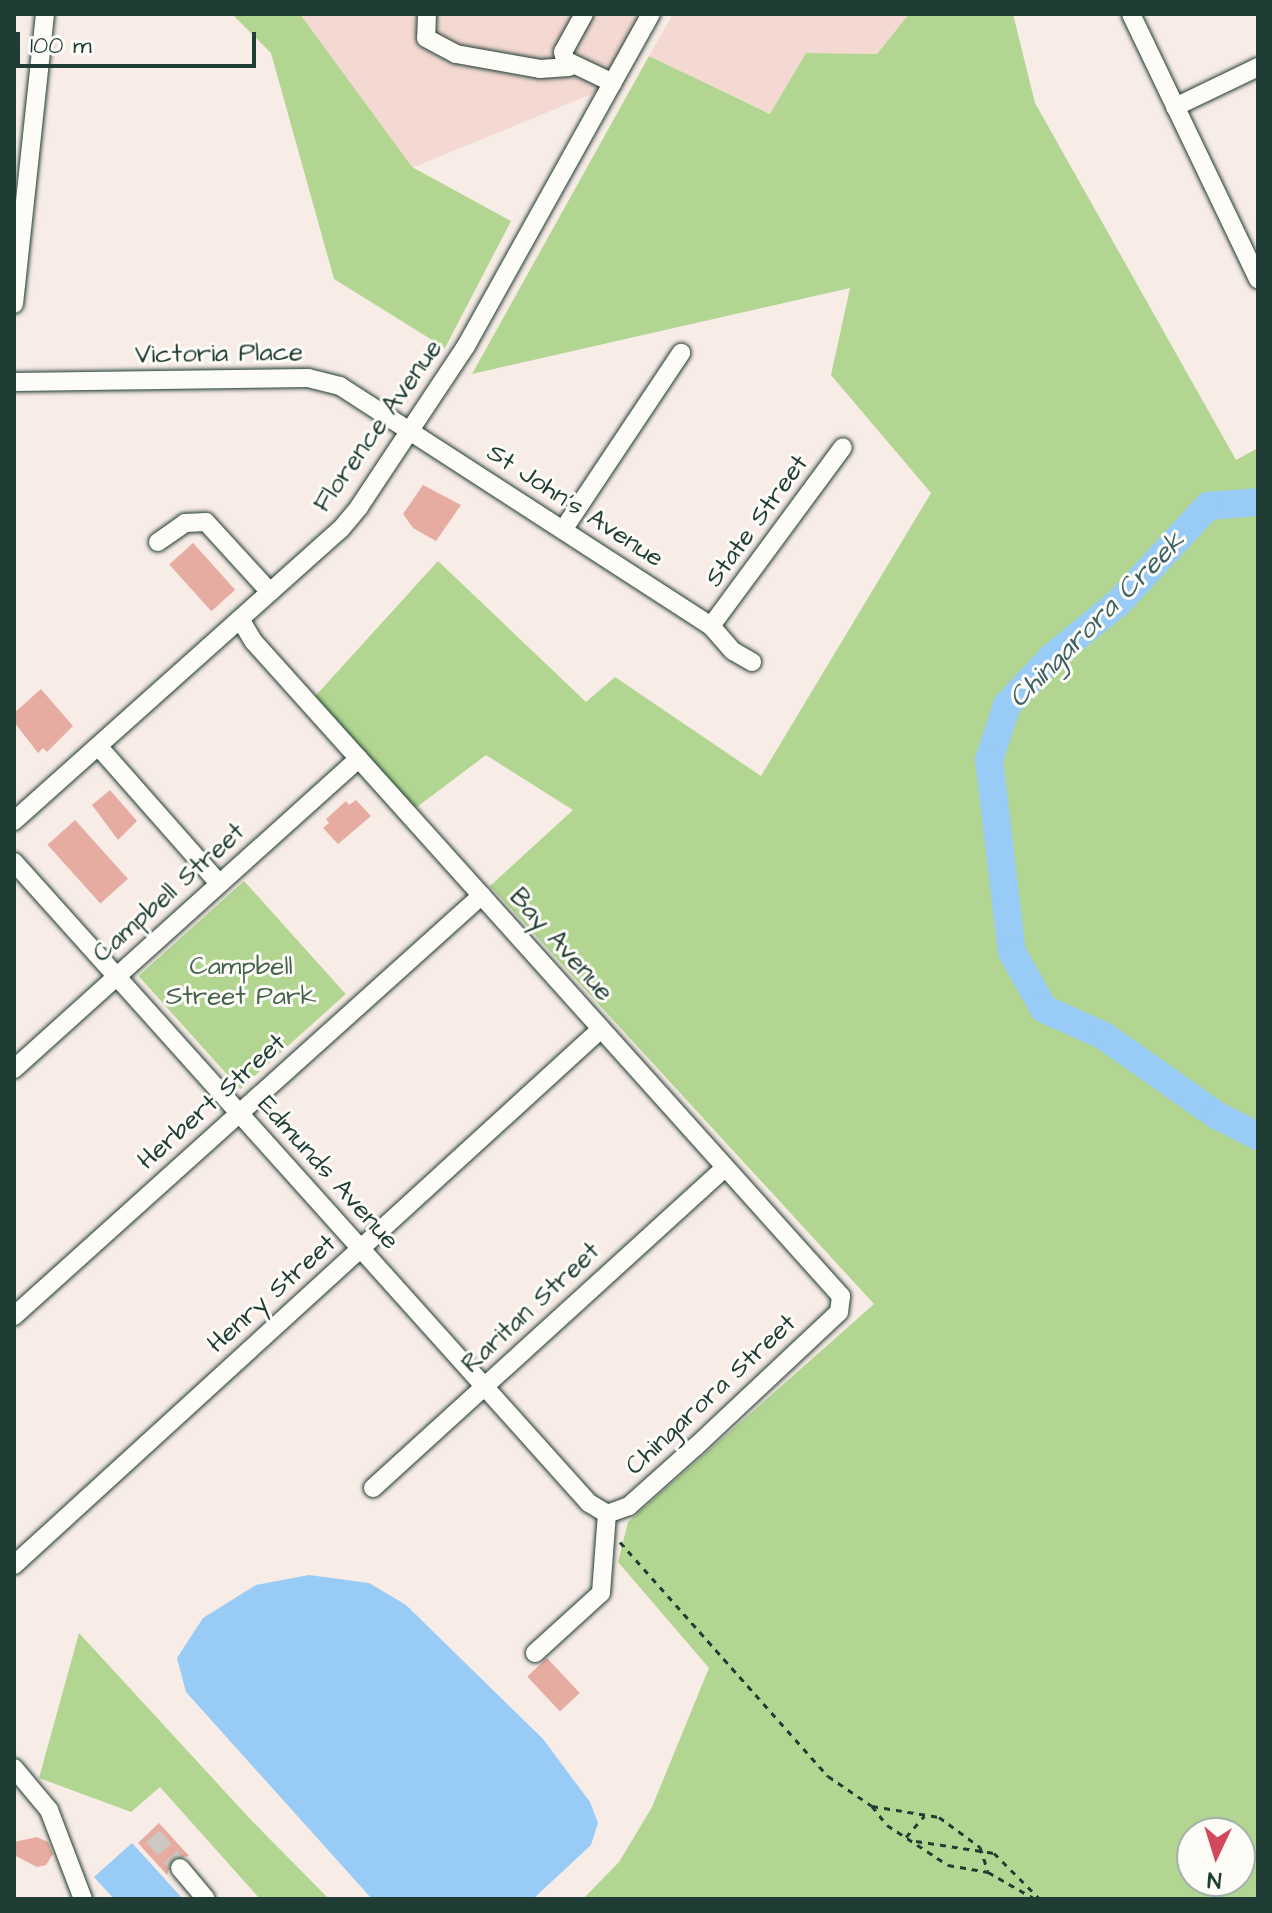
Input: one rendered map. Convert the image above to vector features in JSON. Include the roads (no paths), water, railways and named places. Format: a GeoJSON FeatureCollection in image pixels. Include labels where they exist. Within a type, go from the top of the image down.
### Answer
{"type":"FeatureCollection","features":[{"type":"Feature","properties":{"kind":"street"},"geometry":{"type":"LineString","coordinates":[[14,304],[20,184],[45,14]]}},
{"type":"Feature","properties":{"kind":"street"},"geometry":{"type":"LineString","coordinates":[[427,14],[426,38],[456,54],[540,69],[569,67],[613,83]]}},
{"type":"Feature","properties":{"kind":"street"},"geometry":{"type":"LineString","coordinates":[[569,67],[563,52],[584,14]]}},
{"type":"Feature","properties":{"kind":"street","name":"Florence Avenue"},"geometry":{"type":"LineString","coordinates":[[14,821],[340,530],[466,346],[651,14]]}},
{"type":"Feature","properties":{"kind":"street"},"geometry":{"type":"LineString","coordinates":[[1131,14],[1258,279]]}},
{"type":"Feature","properties":{"kind":"street"},"geometry":{"type":"LineString","coordinates":[[1175,107],[1258,67]]}},
{"type":"Feature","properties":{"kind":"street"},"geometry":{"type":"LineString","coordinates":[[563,530],[681,353]]}},
{"type":"Feature","properties":{"kind":"street","name":"Victoria Place"},"geometry":{"type":"LineString","coordinates":[[14,382],[308,378],[340,386],[410,431]]}},
{"type":"Feature","properties":{"kind":"street","name":"St John's Avenue"},"geometry":{"type":"LineString","coordinates":[[410,431],[711,626],[733,651],[752,662]]}},
{"type":"Feature","properties":{"kind":"street","name":"State Street"},"geometry":{"type":"LineString","coordinates":[[711,626],[843,447]]}},
{"type":"Feature","properties":{"kind":"street"},"geometry":{"type":"LineString","coordinates":[[158,542],[185,523],[206,522],[270,592]]}},
{"type":"Feature","properties":{"kind":"street","name":"Bay Avenue"},"geometry":{"type":"LineString","coordinates":[[240,619],[254,642],[836,1288],[844,1304]]}},
{"type":"Feature","properties":{"kind":"street"},"geometry":{"type":"LineString","coordinates":[[98,746],[218,882]]}},
{"type":"Feature","properties":{"kind":"street","name":"Campbell Street"},"geometry":{"type":"LineString","coordinates":[[14,1069],[359,758]]}},
{"type":"Feature","properties":{"kind":"street","name":"Edmunds Avenue"},"geometry":{"type":"LineString","coordinates":[[14,862],[607,1521]]}},
{"type":"Feature","properties":{"kind":"street","name":"Herbert Street"},"geometry":{"type":"LineString","coordinates":[[14,1316],[482,895]]}},
{"type":"Feature","properties":{"kind":"street","name":"Henry Street"},"geometry":{"type":"LineString","coordinates":[[14,1565],[601,1029]]}},
{"type":"Feature","properties":{"kind":"street","name":"Raritan Street"},"geometry":{"type":"LineString","coordinates":[[373,1488],[725,1168]]}},
{"type":"Feature","properties":{"kind":"street","name":"Chingarora Street"},"geometry":{"type":"LineString","coordinates":[[607,1521],[629,1506],[844,1304]]}},
{"type":"Feature","properties":{"kind":"street"},"geometry":{"type":"LineString","coordinates":[[535,1653],[600,1595],[607,1521]]}},
{"type":"Feature","properties":{"kind":"street"},"geometry":{"type":"LineString","coordinates":[[14,1768],[49,1810],[83,1899]]}},
{"type":"Feature","properties":{"kind":"street"},"geometry":{"type":"LineString","coordinates":[[180,1868],[206,1899]]}},
{"type":"Feature","properties":{"kind":"water"},"geometry":{"type":"Polygon","coordinates":[[[309,1575],[369,1583],[406,1605],[543,1739],[590,1802],[598,1823],[591,1845],[533,1899],[372,1899],[186,1692],[177,1658],[203,1618],[256,1585],[309,1575]]]}},
{"type":"Feature","properties":{"kind":"water"},"geometry":{"type":"Polygon","coordinates":[[[132,1843],[183,1899],[114,1899],[94,1877],[132,1843]]]}},
{"type":"Feature","properties":{"kind":"waterway","name":"Chingarora Creek"},"geometry":{"type":"LineString","coordinates":[[1258,502],[1208,506],[1119,602],[1051,658],[1007,705],[989,760],[1012,952],[1044,1009],[1104,1036],[1218,1116],[1258,1136]]}},
{"type":"Feature","properties":{"kind":"tunnel"},"geometry":{"type":"LineString","coordinates":[[153,1836],[180,1868]]}},
{"type":"Feature","properties":{"kind":"park label","name":"Campbell Street Park"},"geometry":{"type":"Point","coordinates":[241,982]}}]}
